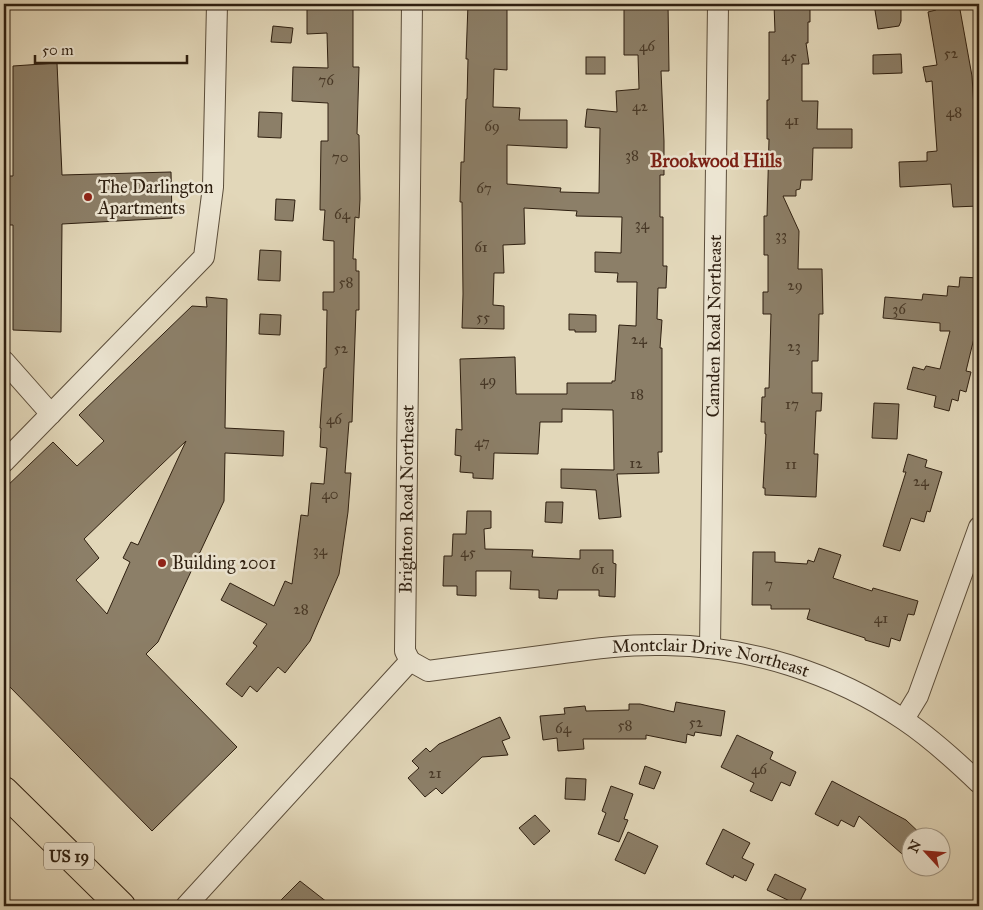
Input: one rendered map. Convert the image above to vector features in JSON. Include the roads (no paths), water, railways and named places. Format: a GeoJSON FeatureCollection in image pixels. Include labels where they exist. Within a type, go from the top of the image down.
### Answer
{"type":"FeatureCollection","features":[{"type":"Feature","properties":{"kind":"highway","name":"US 19"},"geometry":{"type":"LineString","coordinates":[[4,791],[121,906]]}},
{"type":"Feature","properties":{"kind":"street"},"geometry":{"type":"LineString","coordinates":[[4,462],[204,257],[213,187],[217,4]]}},
{"type":"Feature","properties":{"kind":"street","name":"Brighton Road Northeast"},"geometry":{"type":"LineString","coordinates":[[410,661],[405,651],[412,4]]}},
{"type":"Feature","properties":{"kind":"street","name":"Camden Road Northeast"},"geometry":{"type":"LineString","coordinates":[[710,648],[718,4]]}},
{"type":"Feature","properties":{"kind":"street"},"geometry":{"type":"LineString","coordinates":[[4,361],[50,414]]}},
{"type":"Feature","properties":{"kind":"street"},"geometry":{"type":"LineString","coordinates":[[904,719],[918,696],[979,527]]}},
{"type":"Feature","properties":{"kind":"street","name":"Montclair Drive Northeast"},"geometry":{"type":"LineString","coordinates":[[410,661],[428,670],[620,646],[665,645],[710,648],[764,658],[814,673],[859,693],[904,719],[946,752],[979,783]]}},
{"type":"Feature","properties":{"kind":"street"},"geometry":{"type":"LineString","coordinates":[[186,906],[410,661]]}},
{"type":"Feature","properties":{"kind":"place","name":"The Darlington Apartments"},"geometry":{"type":"Point","coordinates":[88,197]}},
{"type":"Feature","properties":{"kind":"place","name":"Building 2001"},"geometry":{"type":"Point","coordinates":[162,563]}},
{"type":"Feature","properties":{"kind":"district","name":"Brookwood Hills"},"geometry":{"type":"Point","coordinates":[716,160]}}]}
